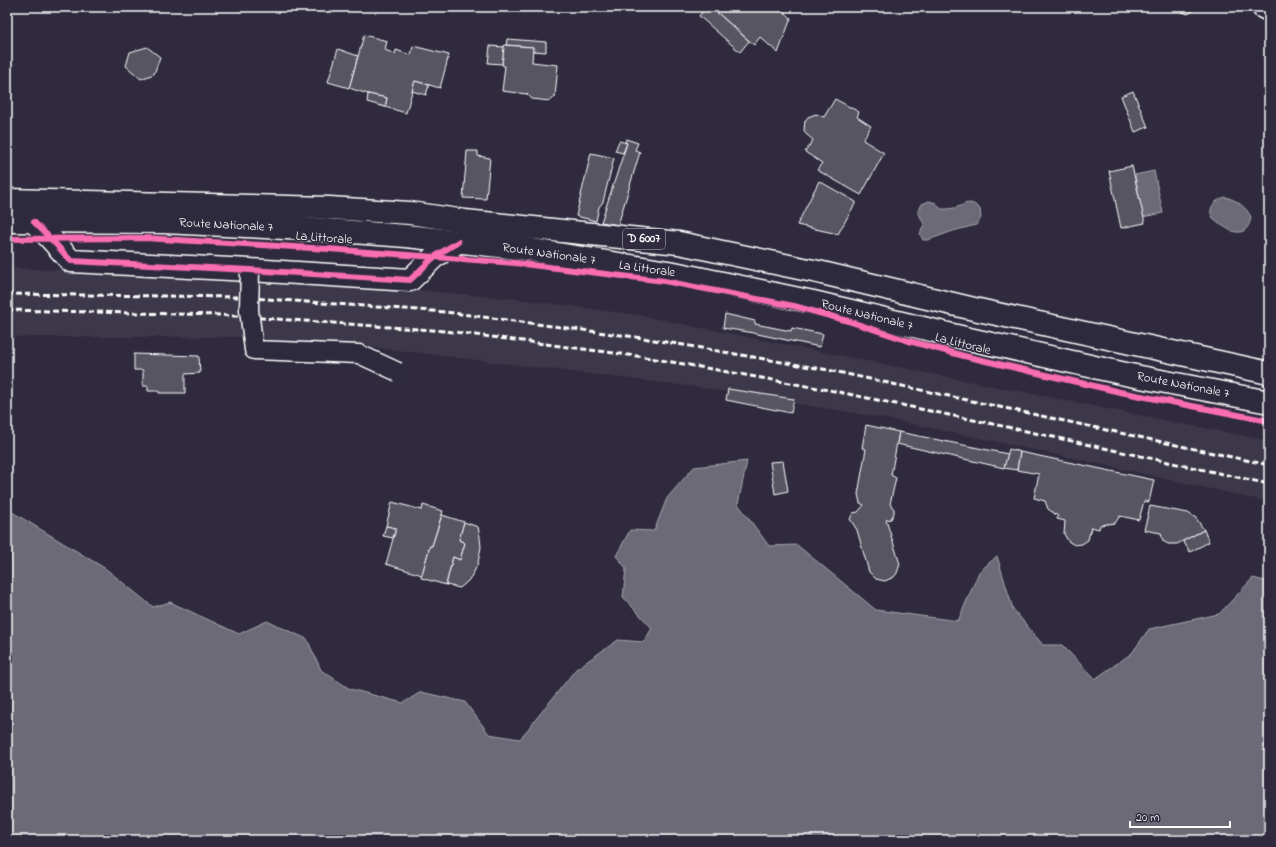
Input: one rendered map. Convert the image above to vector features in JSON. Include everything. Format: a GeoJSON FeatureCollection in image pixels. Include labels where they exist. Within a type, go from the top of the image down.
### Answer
{"type":"FeatureCollection","features":[{"type":"Feature","properties":{"kind":"main road"},"geometry":{"type":"LineString","coordinates":[[1263,7],[1269,10]]}},
{"type":"Feature","properties":{"kind":"main road","name":"Route Nationale 7"},"geometry":{"type":"LineString","coordinates":[[7,200],[329,208],[396,212],[465,221],[679,243],[818,272],[974,309],[1269,374]]}},
{"type":"Feature","properties":{"kind":"main road","name":"Route Nationale 7"},"geometry":{"type":"LineString","coordinates":[[7,221],[163,222],[310,229],[406,236],[527,249],[674,273],[814,302],[961,338],[1130,375],[1269,402]]}},
{"type":"Feature","properties":{"kind":"main road"},"geometry":{"type":"LineString","coordinates":[[34,222],[71,261],[410,280],[434,257],[458,242]]}},
{"type":"Feature","properties":{"kind":"lane"},"geometry":{"type":"LineString","coordinates":[[250,270],[249,310],[254,350],[359,354],[398,372]]}},
{"type":"Feature","properties":{"kind":"shaded area"},"geometry":{"type":"Polygon","coordinates":[[[1154,171],[1163,213],[1143,217],[1135,175],[1154,171]]]}},
{"type":"Feature","properties":{"kind":"shaded area"},"geometry":{"type":"Polygon","coordinates":[[[1225,197],[1244,207],[1251,217],[1247,228],[1244,231],[1232,231],[1213,218],[1211,211],[1213,204],[1225,197]]]}},
{"type":"Feature","properties":{"kind":"shaded area"},"geometry":{"type":"Polygon","coordinates":[[[929,201],[936,203],[941,209],[954,208],[970,203],[980,209],[981,218],[976,225],[928,240],[923,240],[920,234],[924,224],[918,212],[922,204],[929,201]]]}},
{"type":"Feature","properties":{"kind":"shaded area"},"geometry":{"type":"Polygon","coordinates":[[[7,268],[213,275],[393,288],[518,299],[637,315],[1269,441],[1269,502],[884,418],[702,388],[387,349],[239,337],[7,337],[7,268]]]}},
{"type":"Feature","properties":{"kind":"shaded area"},"geometry":{"type":"Polygon","coordinates":[[[747,461],[738,504],[769,546],[797,545],[876,610],[958,621],[979,572],[997,556],[1013,609],[1043,645],[1062,645],[1095,679],[1132,653],[1149,629],[1219,614],[1253,578],[1269,582],[1269,840],[7,840],[7,509],[106,569],[153,607],[170,602],[239,634],[267,621],[307,639],[321,670],[350,689],[403,703],[421,692],[465,702],[489,734],[520,739],[576,669],[618,640],[644,642],[652,628],[623,597],[626,568],[616,556],[630,530],[654,531],[667,498],[694,467],[747,461]]]}},
{"type":"Feature","properties":{"kind":"building"},"geometry":{"type":"Polygon","coordinates":[[[706,7],[711,7],[749,41],[740,52],[699,16],[706,7]]]}},
{"type":"Feature","properties":{"kind":"building"},"geometry":{"type":"Polygon","coordinates":[[[711,7],[779,7],[791,18],[778,53],[760,37],[754,45],[711,7]]]}},
{"type":"Feature","properties":{"kind":"building"},"geometry":{"type":"Polygon","coordinates":[[[1178,7],[1195,7],[1193,11],[1188,14],[1182,12],[1178,7]]]}},
{"type":"Feature","properties":{"kind":"building"},"geometry":{"type":"Polygon","coordinates":[[[364,35],[387,41],[385,50],[395,54],[396,50],[411,55],[413,46],[449,55],[440,88],[415,81],[406,113],[385,107],[387,98],[349,88],[364,35]]]}},
{"type":"Feature","properties":{"kind":"building"},"geometry":{"type":"Polygon","coordinates":[[[507,39],[546,42],[546,52],[532,51],[533,47],[506,45],[507,39]]]}},
{"type":"Feature","properties":{"kind":"building"},"geometry":{"type":"Polygon","coordinates":[[[504,45],[533,47],[532,62],[558,65],[555,97],[550,101],[532,99],[527,94],[502,91],[505,66],[502,64],[504,45]]]}},
{"type":"Feature","properties":{"kind":"building"},"geometry":{"type":"Polygon","coordinates":[[[490,46],[504,47],[502,64],[488,63],[490,46]]]}},
{"type":"Feature","properties":{"kind":"building"},"geometry":{"type":"Polygon","coordinates":[[[147,47],[160,57],[154,74],[141,79],[126,66],[130,52],[147,47]]]}},
{"type":"Feature","properties":{"kind":"building"},"geometry":{"type":"Polygon","coordinates":[[[338,49],[358,56],[349,88],[328,82],[338,49]]]}},
{"type":"Feature","properties":{"kind":"building"},"geometry":{"type":"Polygon","coordinates":[[[415,81],[429,85],[426,95],[412,91],[415,81]]]}},
{"type":"Feature","properties":{"kind":"building"},"geometry":{"type":"Polygon","coordinates":[[[1133,91],[1148,127],[1135,132],[1121,96],[1133,91]]]}},
{"type":"Feature","properties":{"kind":"building"},"geometry":{"type":"Polygon","coordinates":[[[368,94],[387,98],[385,107],[367,102],[368,94]]]}},
{"type":"Feature","properties":{"kind":"building"},"geometry":{"type":"Polygon","coordinates":[[[835,99],[859,112],[857,117],[871,126],[863,140],[884,153],[861,195],[817,170],[822,163],[805,152],[813,140],[804,130],[805,121],[808,117],[816,114],[824,117],[835,99]]]}},
{"type":"Feature","properties":{"kind":"building"},"geometry":{"type":"Polygon","coordinates":[[[626,139],[638,143],[635,150],[640,152],[618,225],[601,222],[627,143],[625,143],[626,139]]]}},
{"type":"Feature","properties":{"kind":"building"},"geometry":{"type":"Polygon","coordinates":[[[619,141],[627,143],[623,153],[615,151],[619,141]]]}},
{"type":"Feature","properties":{"kind":"building"},"geometry":{"type":"Polygon","coordinates":[[[467,151],[478,151],[478,156],[490,158],[486,199],[463,198],[467,151]]]}},
{"type":"Feature","properties":{"kind":"building"},"geometry":{"type":"Polygon","coordinates":[[[591,153],[614,158],[603,202],[599,207],[596,221],[576,216],[591,153]]]}},
{"type":"Feature","properties":{"kind":"building"},"geometry":{"type":"Polygon","coordinates":[[[1132,166],[1145,223],[1121,228],[1109,171],[1132,166]]]}},
{"type":"Feature","properties":{"kind":"building"},"geometry":{"type":"Polygon","coordinates":[[[819,181],[856,202],[838,234],[797,225],[819,181]]]}},
{"type":"Feature","properties":{"kind":"building"},"geometry":{"type":"Polygon","coordinates":[[[725,314],[755,321],[755,324],[791,331],[792,328],[823,334],[820,347],[723,328],[725,314]]]}},
{"type":"Feature","properties":{"kind":"building"},"geometry":{"type":"Polygon","coordinates":[[[134,354],[199,356],[200,373],[185,374],[185,393],[159,393],[159,391],[148,391],[148,386],[143,386],[143,370],[134,370],[134,354]]]}},
{"type":"Feature","properties":{"kind":"building"},"geometry":{"type":"Polygon","coordinates":[[[728,389],[794,399],[791,413],[726,400],[728,389]]]}},
{"type":"Feature","properties":{"kind":"building"},"geometry":{"type":"Polygon","coordinates":[[[866,425],[899,432],[891,475],[896,478],[890,504],[894,509],[894,513],[891,519],[886,520],[900,564],[894,577],[885,581],[876,579],[869,572],[857,530],[850,519],[853,513],[858,512],[864,505],[860,503],[858,494],[866,449],[862,448],[866,425]]]}},
{"type":"Feature","properties":{"kind":"building"},"geometry":{"type":"Polygon","coordinates":[[[899,432],[1008,454],[1004,468],[897,444],[899,432]]]}},
{"type":"Feature","properties":{"kind":"building"},"geometry":{"type":"Polygon","coordinates":[[[1009,449],[1020,452],[1017,470],[1004,468],[1009,449]]]}},
{"type":"Feature","properties":{"kind":"building"},"geometry":{"type":"Polygon","coordinates":[[[1020,452],[1154,480],[1149,502],[1144,501],[1139,520],[1120,516],[1115,523],[1100,525],[1099,529],[1091,527],[1088,540],[1082,544],[1075,545],[1068,541],[1064,534],[1065,521],[1057,519],[1058,516],[1048,509],[1045,501],[1034,498],[1039,474],[1017,470],[1020,452]]]}},
{"type":"Feature","properties":{"kind":"building"},"geometry":{"type":"Polygon","coordinates":[[[783,461],[788,491],[775,494],[770,462],[783,461]]]}},
{"type":"Feature","properties":{"kind":"building"},"geometry":{"type":"Polygon","coordinates":[[[392,502],[422,510],[423,505],[443,511],[432,546],[430,546],[422,575],[386,564],[396,528],[386,526],[392,502]]]}},
{"type":"Feature","properties":{"kind":"building"},"geometry":{"type":"Polygon","coordinates":[[[1150,506],[1188,513],[1196,518],[1204,530],[1177,544],[1168,544],[1163,541],[1161,533],[1144,530],[1150,506]]]}},
{"type":"Feature","properties":{"kind":"building"},"geometry":{"type":"Polygon","coordinates":[[[442,515],[464,522],[459,540],[465,543],[460,560],[453,557],[446,585],[421,578],[430,546],[432,546],[442,515]]]}},
{"type":"Feature","properties":{"kind":"building"},"geometry":{"type":"Polygon","coordinates":[[[464,522],[478,527],[481,547],[478,563],[474,572],[468,581],[460,588],[446,585],[453,557],[460,560],[465,543],[459,540],[464,522]]]}},
{"type":"Feature","properties":{"kind":"building"},"geometry":{"type":"Polygon","coordinates":[[[386,526],[396,528],[393,538],[383,536],[386,526]]]}},
{"type":"Feature","properties":{"kind":"building"},"geometry":{"type":"Polygon","coordinates":[[[1204,530],[1209,542],[1190,552],[1183,541],[1204,530]]]}},
{"type":"Feature","properties":{"kind":"railway"},"geometry":{"type":"LineString","coordinates":[[7,294],[239,297],[446,312],[643,338],[828,370],[1269,465]]}},
{"type":"Feature","properties":{"kind":"railway"},"geometry":{"type":"LineString","coordinates":[[7,310],[220,315],[446,331],[644,357],[829,390],[1269,484]]}},
{"type":"Feature","properties":{"kind":"cycle path"},"geometry":{"type":"LineString","coordinates":[[34,222],[71,261],[410,280],[434,257],[458,242]]}},
{"type":"Feature","properties":{"kind":"cycle path","name":"La Littorale"},"geometry":{"type":"LineString","coordinates":[[7,239],[144,238],[328,249],[515,263],[664,281],[794,306],[964,356],[1120,392],[1269,421]]}}]}
